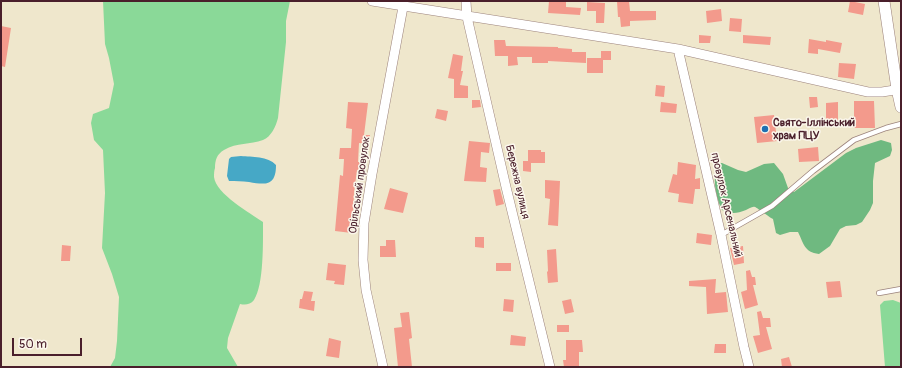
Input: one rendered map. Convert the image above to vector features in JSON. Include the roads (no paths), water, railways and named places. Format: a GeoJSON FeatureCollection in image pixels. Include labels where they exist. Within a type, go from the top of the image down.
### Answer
{"type":"FeatureCollection","features":[{"type":"Feature","properties":{"kind":"street"},"geometry":{"type":"LineString","coordinates":[[372,1],[678,49],[868,92],[882,92],[899,89]]}},
{"type":"Feature","properties":{"kind":"street","name":"Бережна вулиця"},"geometry":{"type":"LineString","coordinates":[[466,1],[467,17],[550,367]]}},
{"type":"Feature","properties":{"kind":"street"},"geometry":{"type":"LineString","coordinates":[[884,1],[901,107]]}},
{"type":"Feature","properties":{"kind":"street","name":"Орільський провулок"},"geometry":{"type":"LineString","coordinates":[[383,367],[366,290],[363,260],[364,223],[403,7]]}},
{"type":"Feature","properties":{"kind":"street","name":"провулок Арсенальний"},"geometry":{"type":"LineString","coordinates":[[678,49],[721,235],[749,367]]}},
{"type":"Feature","properties":{"kind":"lane"},"geometry":{"type":"LineString","coordinates":[[721,235],[772,206],[813,171],[854,140],[901,124]]}},
{"type":"Feature","properties":{"kind":"lane"},"geometry":{"type":"LineString","coordinates":[[879,292],[901,289]]}},
{"type":"Feature","properties":{"kind":"water"},"geometry":{"type":"Polygon","coordinates":[[[241,156],[260,158],[273,162],[276,165],[276,172],[272,180],[260,184],[244,181],[229,181],[227,176],[229,159],[231,157],[241,156]]]}},
{"type":"Feature","properties":{"kind":"place","name":"Свято-Іллінський храм ПЦУ"},"geometry":{"type":"Point","coordinates":[765,129]}}]}
